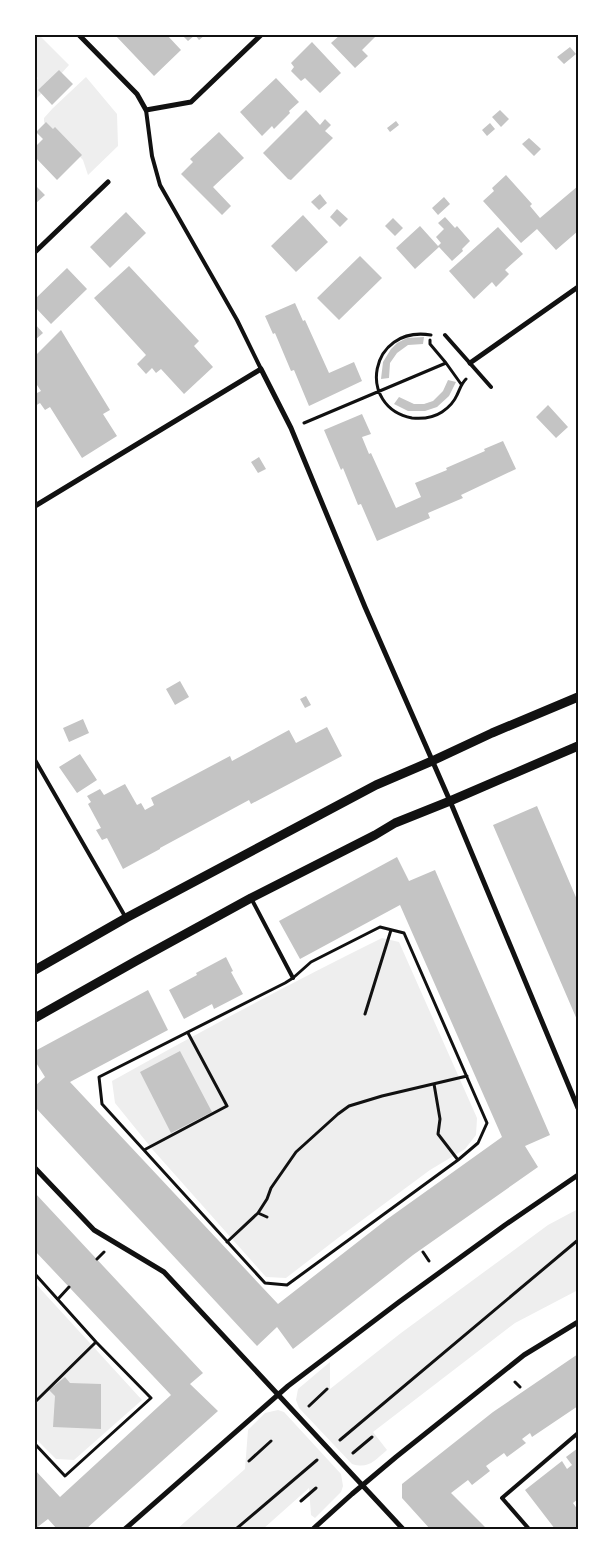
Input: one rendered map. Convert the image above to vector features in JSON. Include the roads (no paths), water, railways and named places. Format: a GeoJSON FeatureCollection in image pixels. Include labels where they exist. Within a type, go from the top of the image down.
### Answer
{"type":"FeatureCollection","features":[{"type":"Feature","properties":{"kind":"street"},"geometry":{"type":"LineString","coordinates":[[79,35],[137,94],[146,110],[191,102],[261,35]]}},
{"type":"Feature","properties":{"kind":"street"},"geometry":{"type":"LineString","coordinates":[[35,252],[108,182]]}},
{"type":"Feature","properties":{"kind":"street"},"geometry":{"type":"LineString","coordinates":[[470,363],[578,287]]}},
{"type":"Feature","properties":{"kind":"street"},"geometry":{"type":"LineString","coordinates":[[35,506],[261,369],[291,428],[578,1108]]}},
{"type":"Feature","properties":{"kind":"street"},"geometry":{"type":"LineString","coordinates":[[35,970],[126,918],[376,785],[578,697]]}},
{"type":"Feature","properties":{"kind":"street"},"geometry":{"type":"LineString","coordinates":[[35,1018],[136,960],[395,823],[578,746]]}},
{"type":"Feature","properties":{"kind":"street"},"geometry":{"type":"LineString","coordinates":[[35,1168],[94,1230],[164,1272],[403,1529]]}},
{"type":"Feature","properties":{"kind":"street"},"geometry":{"type":"LineString","coordinates":[[125,1529],[251,1420],[278,1394],[399,1302],[578,1175]]}},
{"type":"Feature","properties":{"kind":"street"},"geometry":{"type":"LineString","coordinates":[[313,1529],[524,1355],[578,1322]]}},
{"type":"Feature","properties":{"kind":"lane"},"geometry":{"type":"LineString","coordinates":[[146,110],[152,156],[160,185],[237,320],[261,369]]}},
{"type":"Feature","properties":{"kind":"lane"},"geometry":{"type":"LineString","coordinates":[[444,335],[491,387]]}},
{"type":"Feature","properties":{"kind":"lane"},"geometry":{"type":"LineString","coordinates":[[35,760],[126,918]]}},
{"type":"Feature","properties":{"kind":"lane"},"geometry":{"type":"LineString","coordinates":[[251,898],[293,978]]}},
{"type":"Feature","properties":{"kind":"lane"},"geometry":{"type":"LineString","coordinates":[[529,1529],[502,1498],[578,1433]]}}]}
